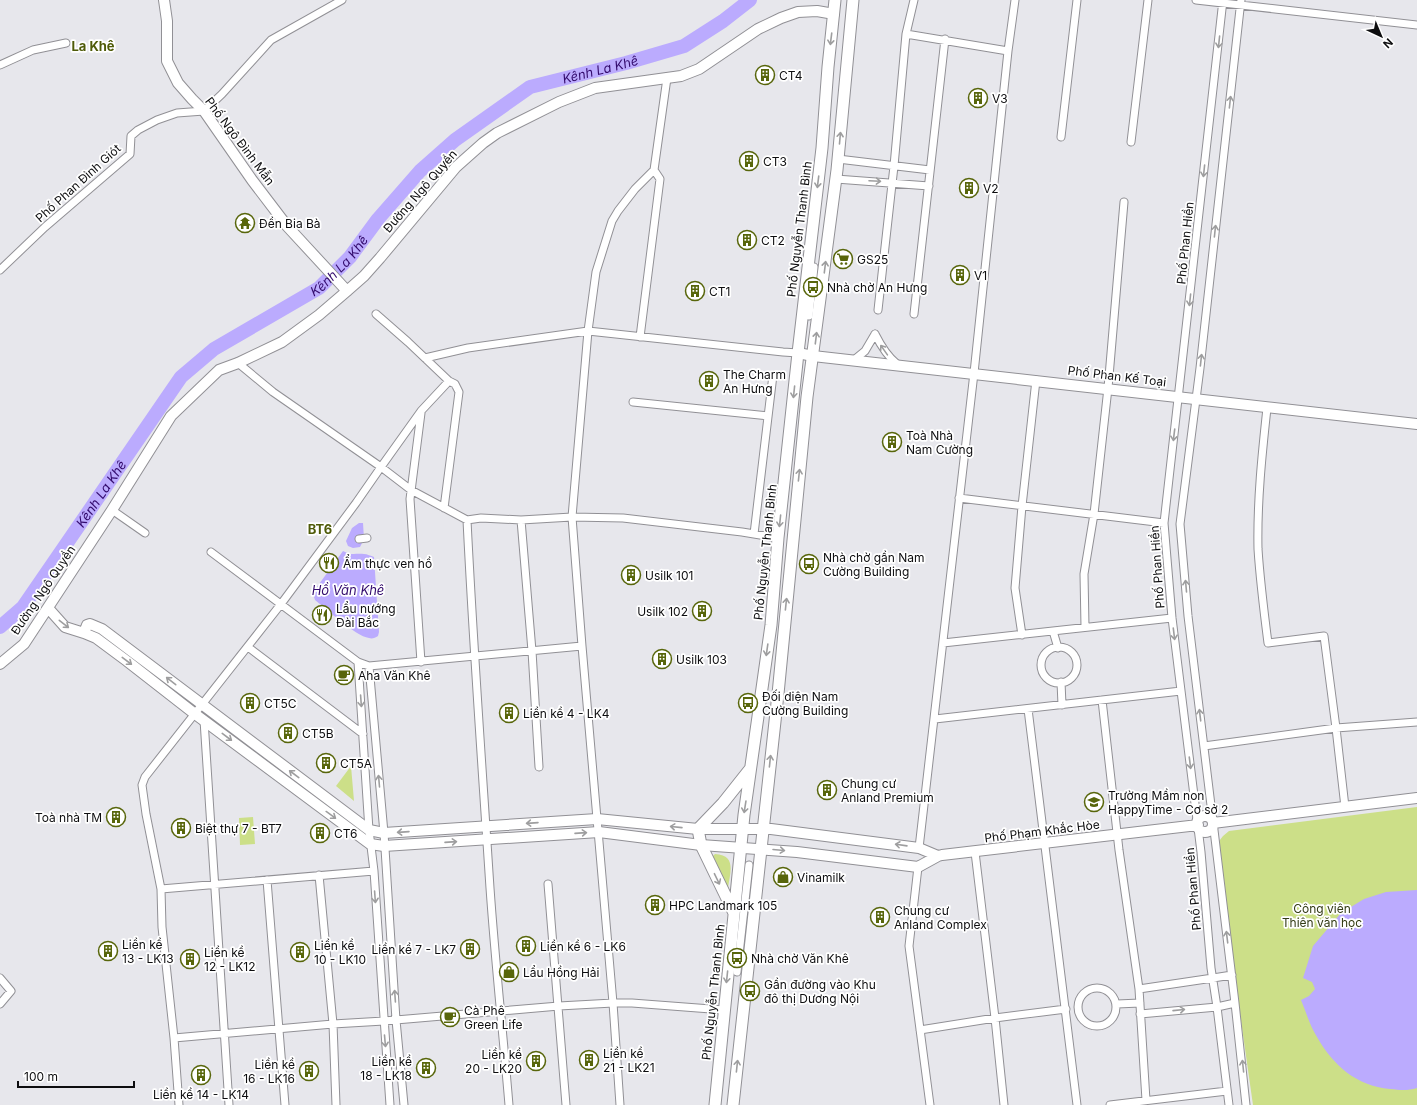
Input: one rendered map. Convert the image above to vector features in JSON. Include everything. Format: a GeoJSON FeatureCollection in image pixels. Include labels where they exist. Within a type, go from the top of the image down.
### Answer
{"type":"FeatureCollection","features":[{"type":"Feature","properties":{"kind":"main road","name":"Phố Nguyễn Thanh Bình"},"geometry":{"type":"LineString","coordinates":[[715,1105],[750,769],[771,625],[778,538],[822,148],[835,0]]}},
{"type":"Feature","properties":{"kind":"main road"},"geometry":{"type":"LineString","coordinates":[[733,1105],[747,967],[755,908],[807,397],[814,356],[836,179],[853,0]]}},
{"type":"Feature","properties":{"kind":"main road"},"geometry":{"type":"LineString","coordinates":[[734,914],[701,845],[698,829],[723,803],[750,769]]}},
{"type":"Feature","properties":{"kind":"street","name":"Phố Ngô Đình Mẫn"},"geometry":{"type":"LineString","coordinates":[[164,0],[167,21],[167,61],[178,83],[204,111],[252,180],[287,226],[344,288]]}},
{"type":"Feature","properties":{"kind":"street"},"geometry":{"type":"LineString","coordinates":[[204,111],[222,94],[271,40],[342,0]]}},
{"type":"Feature","properties":{"kind":"street"},"geometry":{"type":"LineString","coordinates":[[878,310],[894,166],[906,34],[914,0]]}},
{"type":"Feature","properties":{"kind":"street"},"geometry":{"type":"LineString","coordinates":[[930,1105],[909,946],[974,373],[1008,51],[1015,0]]}},
{"type":"Feature","properties":{"kind":"street"},"geometry":{"type":"LineString","coordinates":[[1060,137],[1077,0]]}},
{"type":"Feature","properties":{"kind":"street"},"geometry":{"type":"LineString","coordinates":[[1131,142],[1148,0]]}},
{"type":"Feature","properties":{"kind":"street"},"geometry":{"type":"LineString","coordinates":[[1196,0],[1241,2],[1417,25]]}},
{"type":"Feature","properties":{"kind":"street","name":"Phố Phan Hiền"},"geometry":{"type":"LineString","coordinates":[[1223,1],[1164,523],[1172,618],[1198,825],[1211,968],[1229,1105]]}},
{"type":"Feature","properties":{"kind":"street"},"geometry":{"type":"LineString","coordinates":[[1241,2],[1196,399],[1180,524],[1188,616],[1236,1003],[1246,1105]]}},
{"type":"Feature","properties":{"kind":"street","name":"Đường Ngô Quyền"},"geometry":{"type":"LineString","coordinates":[[0,664],[24,644],[112,510],[170,416],[219,370],[238,364],[282,342],[319,315],[344,288],[364,276],[456,167],[483,143],[497,133],[559,102],[595,88],[681,76],[699,69],[758,29],[781,18],[798,12],[817,11],[834,14]]}},
{"type":"Feature","properties":{"kind":"street"},"geometry":{"type":"LineString","coordinates":[[906,34],[945,39],[1008,51]]}},
{"type":"Feature","properties":{"kind":"street"},"geometry":{"type":"LineString","coordinates":[[914,314],[945,39]]}},
{"type":"Feature","properties":{"kind":"street"},"geometry":{"type":"LineString","coordinates":[[0,65],[33,50],[66,43]]}},
{"type":"Feature","properties":{"kind":"street"},"geometry":{"type":"LineString","coordinates":[[620,1105],[598,819],[572,517],[588,331],[596,272],[609,226],[618,211],[654,170],[667,78]]}},
{"type":"Feature","properties":{"kind":"street","name":"Phố Phan Đình Giót"},"geometry":{"type":"LineString","coordinates":[[0,270],[44,227],[130,154],[132,136],[138,130],[157,120],[177,113],[204,111]]}},
{"type":"Feature","properties":{"kind":"street"},"geometry":{"type":"LineString","coordinates":[[838,159],[930,170]]}},
{"type":"Feature","properties":{"kind":"street"},"geometry":{"type":"LineString","coordinates":[[640,337],[660,179],[654,170]]}},
{"type":"Feature","properties":{"kind":"street"},"geometry":{"type":"LineString","coordinates":[[836,179],[892,182],[929,186]]}},
{"type":"Feature","properties":{"kind":"street"},"geometry":{"type":"LineString","coordinates":[[1085,627],[1084,574],[1094,514],[1108,388],[1124,202]]}},
{"type":"Feature","properties":{"kind":"street"},"geometry":{"type":"LineString","coordinates":[[808,316],[814,267]]}},
{"type":"Feature","properties":{"kind":"street"},"geometry":{"type":"LineString","coordinates":[[376,314],[449,381],[455,384],[459,392],[444,508]]}},
{"type":"Feature","properties":{"kind":"street"},"geometry":{"type":"LineString","coordinates":[[425,358],[468,348],[588,331],[798,353]]}},
{"type":"Feature","properties":{"kind":"street"},"geometry":{"type":"LineString","coordinates":[[854,360],[865,351],[875,334],[884,351],[897,364]]}},
{"type":"Feature","properties":{"kind":"street","name":"Phố Phan Kế Toại"},"geometry":{"type":"LineString","coordinates":[[798,353],[1417,424]]}},
{"type":"Feature","properties":{"kind":"street"},"geometry":{"type":"LineString","coordinates":[[238,364],[273,392],[380,466],[411,490],[467,520],[481,518],[521,520],[572,517],[622,518],[778,538]]}},
{"type":"Feature","properties":{"kind":"street"},"geometry":{"type":"LineString","coordinates":[[754,534],[773,375]]}},
{"type":"Feature","properties":{"kind":"street"},"geometry":{"type":"LineString","coordinates":[[1022,635],[1015,588],[1022,506],[1036,380]]}},
{"type":"Feature","properties":{"kind":"street"},"geometry":{"type":"LineString","coordinates":[[229,1105],[223,1034],[215,884],[200,717],[202,706],[281,604],[356,503],[380,466],[421,411],[449,381]]}},
{"type":"Feature","properties":{"kind":"street"},"geometry":{"type":"LineString","coordinates":[[634,402],[768,416]]}},
{"type":"Feature","properties":{"kind":"street"},"geometry":{"type":"LineString","coordinates":[[1267,408],[1259,503],[1258,548],[1268,643],[1324,636],[1345,807]]}},
{"type":"Feature","properties":{"kind":"street"},"geometry":{"type":"LineString","coordinates":[[420,662],[410,499],[421,411]]}},
{"type":"Feature","properties":{"kind":"street"},"geometry":{"type":"LineString","coordinates":[[960,498],[1164,523]]}},
{"type":"Feature","properties":{"kind":"street"},"geometry":{"type":"LineString","coordinates":[[112,510],[145,534]]}},
{"type":"Feature","properties":{"kind":"street"},"geometry":{"type":"LineString","coordinates":[[467,520],[474,657],[488,839],[490,889],[510,1105]]}},
{"type":"Feature","properties":{"kind":"street"},"geometry":{"type":"LineString","coordinates":[[521,520],[532,651],[539,768]]}},
{"type":"Feature","properties":{"kind":"street"},"geometry":{"type":"LineString","coordinates":[[359,538],[367,538]]}},
{"type":"Feature","properties":{"kind":"street"},"geometry":{"type":"LineString","coordinates":[[211,552],[358,662],[369,666],[582,646]]}},
{"type":"Feature","properties":{"kind":"street"},"geometry":{"type":"LineString","coordinates":[[48,608],[65,627],[84,632],[96,638],[370,844],[384,846],[598,832],[701,845],[760,848],[797,852],[918,867]]}},
{"type":"Feature","properties":{"kind":"street"},"geometry":{"type":"LineString","coordinates":[[943,643],[1172,618]]}},
{"type":"Feature","properties":{"kind":"street"},"geometry":{"type":"LineString","coordinates":[[84,632],[87,625],[90,624],[102,630],[139,656],[202,706],[369,830],[384,833],[598,819],[698,829],[762,828],[920,848],[938,856]]}},
{"type":"Feature","properties":{"kind":"street"},"geometry":{"type":"LineString","coordinates":[[1054,631],[1058,648]]}},
{"type":"Feature","properties":{"kind":"street"},"geometry":{"type":"LineString","coordinates":[[248,647],[363,734]]}},
{"type":"Feature","properties":{"kind":"street"},"geometry":{"type":"LineString","coordinates":[[1062,647],[1072,652],[1077,662],[1075,673],[1067,681],[1056,683],[1046,678],[1041,668],[1042,657],[1050,649],[1058,648],[1062,647]]}},
{"type":"Feature","properties":{"kind":"street"},"geometry":{"type":"LineString","coordinates":[[358,662],[390,1105]]}},
{"type":"Feature","properties":{"kind":"street"},"geometry":{"type":"LineString","coordinates":[[369,666],[384,833],[396,1020],[404,1105]]}},
{"type":"Feature","properties":{"kind":"street"},"geometry":{"type":"LineString","coordinates":[[1061,682],[1062,705]]}},
{"type":"Feature","properties":{"kind":"street"},"geometry":{"type":"LineString","coordinates":[[935,719],[1181,691]]}},
{"type":"Feature","properties":{"kind":"street"},"geometry":{"type":"LineString","coordinates":[[1102,700],[1117,835],[1140,1003],[1146,1100]]}},
{"type":"Feature","properties":{"kind":"street"},"geometry":{"type":"LineString","coordinates":[[1028,709],[1046,843],[1077,1105]]}},
{"type":"Feature","properties":{"kind":"street"},"geometry":{"type":"LineString","coordinates":[[179,1105],[174,1038],[162,927],[161,889],[146,814],[142,785],[145,777],[200,717]]}},
{"type":"Feature","properties":{"kind":"street"},"geometry":{"type":"LineString","coordinates":[[1204,746],[1336,728],[1417,722]]}},
{"type":"Feature","properties":{"kind":"street"},"geometry":{"type":"LineString","coordinates":[[1213,824],[1417,798]]}},
{"type":"Feature","properties":{"kind":"street","name":"Phố Phạm Khắc Hòe"},"geometry":{"type":"LineString","coordinates":[[918,867],[938,856],[1198,825],[1200,818],[1205,816],[1209,817],[1213,824]]}},
{"type":"Feature","properties":{"kind":"street"},"geometry":{"type":"LineString","coordinates":[[975,852],[1004,1105]]}},
{"type":"Feature","properties":{"kind":"street"},"geometry":{"type":"LineString","coordinates":[[737,972],[749,865]]}},
{"type":"Feature","properties":{"kind":"street"},"geometry":{"type":"LineString","coordinates":[[161,889],[374,871]]}},
{"type":"Feature","properties":{"kind":"street"},"geometry":{"type":"LineString","coordinates":[[319,875],[333,1024],[336,1105]]}},
{"type":"Feature","properties":{"kind":"street"},"geometry":{"type":"LineString","coordinates":[[267,880],[286,1105]]}},
{"type":"Feature","properties":{"kind":"street"},"geometry":{"type":"LineString","coordinates":[[548,884],[566,1105]]}},
{"type":"Feature","properties":{"kind":"street"},"geometry":{"type":"LineString","coordinates":[[1138,989],[1232,975]]}},
{"type":"Feature","properties":{"kind":"street"},"geometry":{"type":"LineString","coordinates":[[0,978],[11,991],[0,1004]]}},
{"type":"Feature","properties":{"kind":"street"},"geometry":{"type":"LineString","coordinates":[[1101,988],[1111,993],[1117,1004],[1114,1016],[1106,1024],[1094,1026],[1083,1021],[1078,1010],[1080,998],[1084,994],[1089,990],[1101,988]]}},
{"type":"Feature","properties":{"kind":"street"},"geometry":{"type":"LineString","coordinates":[[174,1038],[333,1024],[613,1003],[724,1010]]}},
{"type":"Feature","properties":{"kind":"street"},"geometry":{"type":"LineString","coordinates":[[1117,1004],[1140,1003]]}},
{"type":"Feature","properties":{"kind":"street"},"geometry":{"type":"LineString","coordinates":[[1140,1014],[1217,1007],[1236,1003]]}},
{"type":"Feature","properties":{"kind":"street"},"geometry":{"type":"LineString","coordinates":[[920,1030],[995,1018],[1066,1010]]}},
{"type":"Feature","properties":{"kind":"street"},"geometry":{"type":"LineString","coordinates":[[1110,1105],[1227,1091]]}},
{"type":"Feature","properties":{"kind":"green space"},"geometry":{"type":"Polygon","coordinates":[[[351,766],[354,801],[336,786],[351,766]]]}},
{"type":"Feature","properties":{"kind":"green space","name":"Công viên Thiên văn học"},"geometry":{"type":"Polygon","coordinates":[[[1417,807],[1417,1105],[1253,1105],[1216,845],[1229,831],[1417,807]]]}},
{"type":"Feature","properties":{"kind":"green space"},"geometry":{"type":"Polygon","coordinates":[[[253,817],[255,844],[240,845],[239,818],[253,817]]]}},
{"type":"Feature","properties":{"kind":"green space"},"geometry":{"type":"Polygon","coordinates":[[[715,854],[722,855],[729,861],[731,871],[728,888],[713,856],[715,854]]]}},
{"type":"Feature","properties":{"kind":"water"},"geometry":{"type":"Polygon","coordinates":[[[359,523],[363,523],[364,539],[360,547],[353,548],[348,546],[346,541],[352,528],[359,523]]]}},
{"type":"Feature","properties":{"kind":"water","name":"Hồ Văn Khê"},"geometry":{"type":"Polygon","coordinates":[[[343,551],[354,554],[365,554],[374,557],[379,632],[378,636],[375,638],[369,638],[356,632],[341,622],[315,600],[313,594],[314,591],[343,551]]]}},
{"type":"Feature","properties":{"kind":"water"},"geometry":{"type":"Polygon","coordinates":[[[1417,890],[1417,1088],[1404,1090],[1378,1087],[1366,1084],[1356,1079],[1338,1065],[1323,1047],[1312,1028],[1301,1000],[1309,996],[1315,989],[1312,982],[1303,978],[1313,946],[1341,913],[1364,899],[1386,892],[1417,890]]]}},
{"type":"Feature","properties":{"kind":"waterway","name":"Kênh La Khê"},"geometry":{"type":"LineString","coordinates":[[0,627],[23,607],[181,377],[214,349],[319,288],[350,257],[378,219],[420,171],[455,140],[530,87],[626,63],[684,46],[723,21],[750,0]]}},
{"type":"Feature","properties":{"kind":"place","name":"CT4"},"geometry":{"type":"Point","coordinates":[765,75]}},
{"type":"Feature","properties":{"kind":"place","name":"V3"},"geometry":{"type":"Point","coordinates":[978,98]}},
{"type":"Feature","properties":{"kind":"place","name":"CT3"},"geometry":{"type":"Point","coordinates":[749,161]}},
{"type":"Feature","properties":{"kind":"place","name":"V2"},"geometry":{"type":"Point","coordinates":[969,188]}},
{"type":"Feature","properties":{"kind":"place","name":"Đền Bia Bà"},"geometry":{"type":"Point","coordinates":[245,223]}},
{"type":"Feature","properties":{"kind":"place","name":"CT2"},"geometry":{"type":"Point","coordinates":[747,240]}},
{"type":"Feature","properties":{"kind":"place","name":"GS25"},"geometry":{"type":"Point","coordinates":[843,259]}},
{"type":"Feature","properties":{"kind":"place","name":"V1"},"geometry":{"type":"Point","coordinates":[960,275]}},
{"type":"Feature","properties":{"kind":"place","name":"Nhà chờ An Hưng"},"geometry":{"type":"Point","coordinates":[813,287]}},
{"type":"Feature","properties":{"kind":"place","name":"CT1"},"geometry":{"type":"Point","coordinates":[695,291]}},
{"type":"Feature","properties":{"kind":"place","name":"The Charm An Hưng"},"geometry":{"type":"Point","coordinates":[709,381]}},
{"type":"Feature","properties":{"kind":"place","name":"Toà Nhà Nam Cường"},"geometry":{"type":"Point","coordinates":[892,442]}},
{"type":"Feature","properties":{"kind":"place","name":"Ẩm thực ven hồ"},"geometry":{"type":"Point","coordinates":[329,563]}},
{"type":"Feature","properties":{"kind":"place","name":"Nhà chờ gần Nam Cường Building"},"geometry":{"type":"Point","coordinates":[809,564]}},
{"type":"Feature","properties":{"kind":"place","name":"Usilk 101"},"geometry":{"type":"Point","coordinates":[631,575]}},
{"type":"Feature","properties":{"kind":"place","name":"Usilk 102"},"geometry":{"type":"Point","coordinates":[702,611]}},
{"type":"Feature","properties":{"kind":"place","name":"Lẩu nướng Đài Bắc"},"geometry":{"type":"Point","coordinates":[322,615]}},
{"type":"Feature","properties":{"kind":"place","name":"Usilk 103"},"geometry":{"type":"Point","coordinates":[662,659]}},
{"type":"Feature","properties":{"kind":"place","name":"Aha Văn Khê"},"geometry":{"type":"Point","coordinates":[344,675]}},
{"type":"Feature","properties":{"kind":"place","name":"CT5C"},"geometry":{"type":"Point","coordinates":[250,703]}},
{"type":"Feature","properties":{"kind":"place","name":"Đối diện Nam Cường Building"},"geometry":{"type":"Point","coordinates":[748,703]}},
{"type":"Feature","properties":{"kind":"place","name":"Liền kề 4 - LK4"},"geometry":{"type":"Point","coordinates":[509,713]}},
{"type":"Feature","properties":{"kind":"place","name":"CT5B"},"geometry":{"type":"Point","coordinates":[288,733]}},
{"type":"Feature","properties":{"kind":"place","name":"CT5A"},"geometry":{"type":"Point","coordinates":[326,763]}},
{"type":"Feature","properties":{"kind":"place","name":"Chung cư Anland Premium"},"geometry":{"type":"Point","coordinates":[827,790]}},
{"type":"Feature","properties":{"kind":"place","name":"Trường Mầm non HappyTime - Cơ sở 2"},"geometry":{"type":"Point","coordinates":[1094,802]}},
{"type":"Feature","properties":{"kind":"place","name":"Toà nhà TM"},"geometry":{"type":"Point","coordinates":[116,817]}},
{"type":"Feature","properties":{"kind":"place","name":"Biệt thự 7 - BT7"},"geometry":{"type":"Point","coordinates":[181,828]}},
{"type":"Feature","properties":{"kind":"place","name":"CT6"},"geometry":{"type":"Point","coordinates":[320,833]}},
{"type":"Feature","properties":{"kind":"place","name":"Vinamilk"},"geometry":{"type":"Point","coordinates":[783,877]}},
{"type":"Feature","properties":{"kind":"place","name":"HPC Landmark 105"},"geometry":{"type":"Point","coordinates":[655,905]}},
{"type":"Feature","properties":{"kind":"place","name":"Chung cư Anland Complex"},"geometry":{"type":"Point","coordinates":[880,917]}},
{"type":"Feature","properties":{"kind":"place","name":"Liền kề 6 - LK6"},"geometry":{"type":"Point","coordinates":[526,946]}},
{"type":"Feature","properties":{"kind":"place","name":"Liền kề 7 - LK7"},"geometry":{"type":"Point","coordinates":[470,949]}},
{"type":"Feature","properties":{"kind":"place","name":"Liền kề 13 - LK13"},"geometry":{"type":"Point","coordinates":[108,951]}},
{"type":"Feature","properties":{"kind":"place","name":"Liền kề 10 - LK10"},"geometry":{"type":"Point","coordinates":[300,952]}},
{"type":"Feature","properties":{"kind":"place","name":"Nhà chờ Văn Khê"},"geometry":{"type":"Point","coordinates":[737,958]}},
{"type":"Feature","properties":{"kind":"place","name":"Liền kề 12 - LK12"},"geometry":{"type":"Point","coordinates":[190,959]}},
{"type":"Feature","properties":{"kind":"place","name":"Lẩu Hồng Hải"},"geometry":{"type":"Point","coordinates":[509,972]}},
{"type":"Feature","properties":{"kind":"place","name":"Gần đường vào Khu đô thị Dương Nội"},"geometry":{"type":"Point","coordinates":[750,991]}},
{"type":"Feature","properties":{"kind":"place","name":"Cà Phê Green Life"},"geometry":{"type":"Point","coordinates":[450,1017]}},
{"type":"Feature","properties":{"kind":"place","name":"Liền kề 21 - LK21"},"geometry":{"type":"Point","coordinates":[589,1060]}},
{"type":"Feature","properties":{"kind":"place","name":"Liền kề 20 - LK20"},"geometry":{"type":"Point","coordinates":[536,1061]}},
{"type":"Feature","properties":{"kind":"place","name":"Liền kề 18 - LK18"},"geometry":{"type":"Point","coordinates":[426,1068]}},
{"type":"Feature","properties":{"kind":"place","name":"Liền kề 16 - LK16"},"geometry":{"type":"Point","coordinates":[309,1071]}},
{"type":"Feature","properties":{"kind":"place","name":"Liền kề 14 - LK14"},"geometry":{"type":"Point","coordinates":[201,1075]}},
{"type":"Feature","properties":{"kind":"district","name":"La Khê"},"geometry":{"type":"Point","coordinates":[93,46]}},
{"type":"Feature","properties":{"kind":"district","name":"BT6"},"geometry":{"type":"Point","coordinates":[320,529]}}]}
